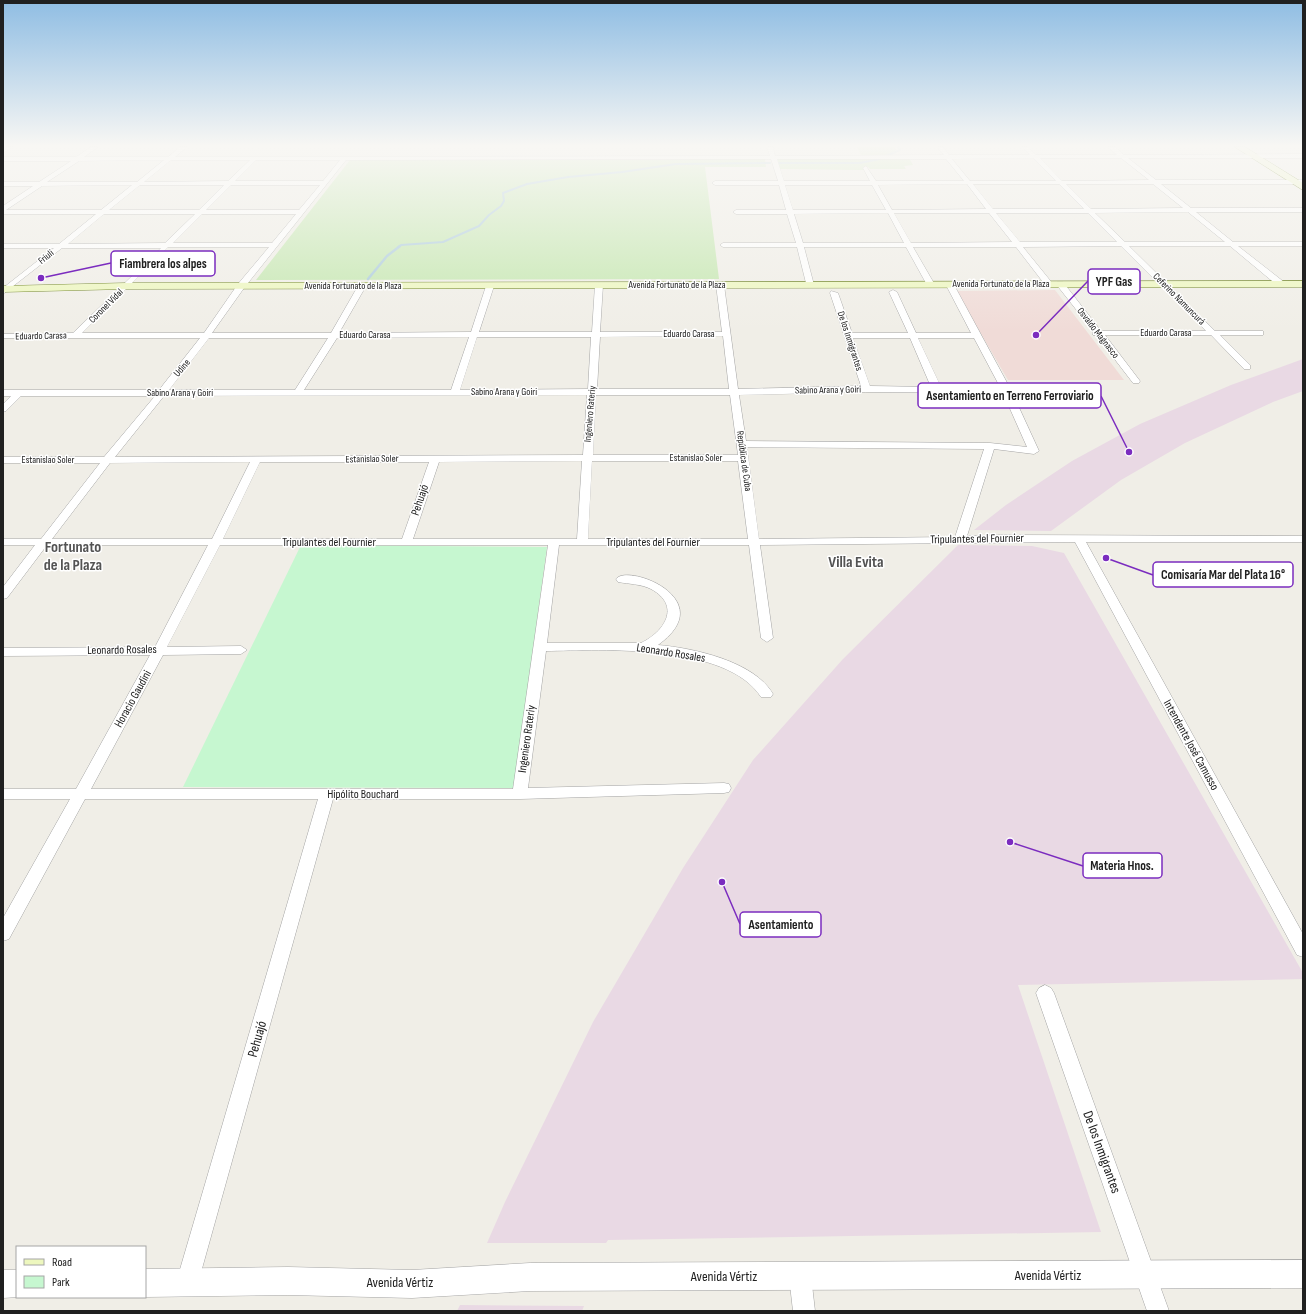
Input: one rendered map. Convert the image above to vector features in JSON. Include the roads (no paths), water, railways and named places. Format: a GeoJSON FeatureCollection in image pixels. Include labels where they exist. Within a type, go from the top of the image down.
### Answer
{"type":"FeatureCollection","features":[{"type":"Feature","properties":{"kind":"main road","name":"Avenida Fortunato de la Plaza"},"geometry":{"type":"LineString","coordinates":[[5,288],[126,286],[1303,284]]}},
{"type":"Feature","properties":{"kind":"street","name":"Friuli"},"geometry":{"type":"LineString","coordinates":[[5,288],[108,208]]}},
{"type":"Feature","properties":{"kind":"street","name":"Coronel Vidal"},"geometry":{"type":"LineString","coordinates":[[76,336],[205,208]]}},
{"type":"Feature","properties":{"kind":"street","name":"Udine"},"geometry":{"type":"LineString","coordinates":[[3,595],[107,460],[191,358],[241,286],[276,245],[303,208]]}},
{"type":"Feature","properties":{"kind":"street"},"geometry":{"type":"LineString","coordinates":[[789,208],[800,244],[810,285]]}},
{"type":"Feature","properties":{"kind":"street"},"geometry":{"type":"LineString","coordinates":[[888,208],[930,285]]}},
{"type":"Feature","properties":{"kind":"street"},"geometry":{"type":"LineString","coordinates":[[988,208],[1049,284]]}},
{"type":"Feature","properties":{"kind":"street","name":"Ceferino Namuncurá"},"geometry":{"type":"LineString","coordinates":[[1087,208],[1247,367]]}},
{"type":"Feature","properties":{"kind":"street"},"geometry":{"type":"LineString","coordinates":[[1187,208],[1281,284]]}},
{"type":"Feature","properties":{"kind":"street"},"geometry":{"type":"LineString","coordinates":[[736,212],[1303,210]]}},
{"type":"Feature","properties":{"kind":"street"},"geometry":{"type":"LineString","coordinates":[[3,211],[300,212]]}},
{"type":"Feature","properties":{"kind":"street"},"geometry":{"type":"LineString","coordinates":[[722,244],[1303,244]]}},
{"type":"Feature","properties":{"kind":"street"},"geometry":{"type":"LineString","coordinates":[[3,246],[276,245]]}},
{"type":"Feature","properties":{"kind":"street","name":"Osvaldo Magnasco"},"geometry":{"type":"LineString","coordinates":[[1060,284],[1096,332],[1136,381]]}},
{"type":"Feature","properties":{"kind":"street","name":"Ingeniero Rateriy"},"geometry":{"type":"LineString","coordinates":[[582,542],[586,457],[599,285]]}},
{"type":"Feature","properties":{"kind":"street","name":"República de Cuba"},"geometry":{"type":"LineString","coordinates":[[720,285],[767,638]]}},
{"type":"Feature","properties":{"kind":"street"},"geometry":{"type":"LineString","coordinates":[[740,444],[990,446],[1034,451],[1006,390],[950,285]]}},
{"type":"Feature","properties":{"kind":"street"},"geometry":{"type":"LineString","coordinates":[[298,392],[334,335],[362,286]]}},
{"type":"Feature","properties":{"kind":"street"},"geometry":{"type":"LineString","coordinates":[[455,392],[490,286]]}},
{"type":"Feature","properties":{"kind":"street"},"geometry":{"type":"LineString","coordinates":[[893,292],[914,335],[937,389]]}},
{"type":"Feature","properties":{"kind":"street","name":"De los Inmigrantes"},"geometry":{"type":"LineString","coordinates":[[834,293],[866,389]]}},
{"type":"Feature","properties":{"kind":"street","name":"Eduardo Carasa"},"geometry":{"type":"LineString","coordinates":[[1096,332],[1260,333]]}},
{"type":"Feature","properties":{"kind":"street","name":"Eduardo Carasa"},"geometry":{"type":"LineString","coordinates":[[3,336],[726,334]]}},
{"type":"Feature","properties":{"kind":"street"},"geometry":{"type":"LineString","coordinates":[[849,336],[976,335]]}},
{"type":"Feature","properties":{"kind":"street","name":"Sabino Arana y Goiri"},"geometry":{"type":"LineString","coordinates":[[3,393],[735,392],[866,389],[1006,390]]}},
{"type":"Feature","properties":{"kind":"street"},"geometry":{"type":"LineString","coordinates":[[3,409],[19,393]]}},
{"type":"Feature","properties":{"kind":"street"},"geometry":{"type":"LineString","coordinates":[[959,540],[964,532],[990,446]]}},
{"type":"Feature","properties":{"kind":"street","name":"Estanislao Soler"},"geometry":{"type":"LineString","coordinates":[[3,460],[256,460],[586,457],[742,458]]}},
{"type":"Feature","properties":{"kind":"street","name":"Pehuajó"},"geometry":{"type":"LineString","coordinates":[[406,542],[435,458]]}},
{"type":"Feature","properties":{"kind":"street","name":"Horacio Gaudini"},"geometry":{"type":"LineString","coordinates":[[3,934],[161,650],[217,542],[256,460]]}},
{"type":"Feature","properties":{"kind":"street","name":"Tripulantes del Fournier"},"geometry":{"type":"LineString","coordinates":[[3,542],[755,542],[959,540],[1005,538],[1303,539]]}},
{"type":"Feature","properties":{"kind":"street","name":"Intendente José Camusso"},"geometry":{"type":"LineString","coordinates":[[1079,539],[1303,950]]}},
{"type":"Feature","properties":{"kind":"street","name":"Ingeniero Rateriy"},"geometry":{"type":"LineString","coordinates":[[520,794],[554,542]]}},
{"type":"Feature","properties":{"kind":"street"},"geometry":{"type":"LineString","coordinates":[[622,580],[636,580],[655,587],[668,598],[674,612],[670,627],[663,636],[656,642],[644,647]]}},
{"type":"Feature","properties":{"kind":"street","name":"Leonardo Rosales"},"geometry":{"type":"LineString","coordinates":[[540,647],[644,647],[695,655],[717,661],[756,682],[763,688],[766,694]]}},
{"type":"Feature","properties":{"kind":"street","name":"Leonardo Rosales"},"geometry":{"type":"LineString","coordinates":[[3,652],[241,650]]}},
{"type":"Feature","properties":{"kind":"street","name":"Hipólito Bouchard"},"geometry":{"type":"LineString","coordinates":[[3,794],[520,794],[724,788]]}},
{"type":"Feature","properties":{"kind":"street","name":"Pehuajó"},"geometry":{"type":"LineString","coordinates":[[187,1283],[327,794]]}},
{"type":"Feature","properties":{"kind":"street","name":"De los Inmigrantes"},"geometry":{"type":"LineString","coordinates":[[1045,993],[1158,1311]]}},
{"type":"Feature","properties":{"kind":"street","name":"Avenida Vértiz"},"geometry":{"type":"LineString","coordinates":[[146,1283],[288,1281],[412,1284],[530,1277],[1303,1274]]}},
{"type":"Feature","properties":{"kind":"street"},"geometry":{"type":"LineString","coordinates":[[800,1276],[804,1311]]}},
{"type":"Feature","properties":{"kind":"street"},"geometry":{"type":"LineString","coordinates":[[3,1284],[16,1284]]}},
{"type":"Feature","properties":{"kind":"waterway"},"geometry":{"type":"LineString","coordinates":[[398,247],[401,245],[443,242],[479,226],[489,215],[498,208]]}},
{"type":"Feature","properties":{"kind":"waterway"},"geometry":{"type":"LineString","coordinates":[[368,279],[387,256],[400,246]]}},
{"type":"Feature","properties":{"kind":"place","name":"Fiambrera los alpes"},"geometry":{"type":"Point","coordinates":[41,278]}},
{"type":"Feature","properties":{"kind":"place","name":"YPF Gas"},"geometry":{"type":"Point","coordinates":[1036,335]}},
{"type":"Feature","properties":{"kind":"place","name":"Asentamiento en Terreno Ferroviario"},"geometry":{"type":"Point","coordinates":[1129,452]}},
{"type":"Feature","properties":{"kind":"place","name":"Comisaría Mar del Plata 16°"},"geometry":{"type":"Point","coordinates":[1106,558]}},
{"type":"Feature","properties":{"kind":"place","name":"Materia Hnos."},"geometry":{"type":"Point","coordinates":[1010,842]}},
{"type":"Feature","properties":{"kind":"place","name":"Asentamiento"},"geometry":{"type":"Point","coordinates":[722,882]}},
{"type":"Feature","properties":{"kind":"district","name":"Fortunato de la Plaza"},"geometry":{"type":"Point","coordinates":[73,556]}},
{"type":"Feature","properties":{"kind":"district","name":"Villa Evita"},"geometry":{"type":"Point","coordinates":[856,562]}}]}
